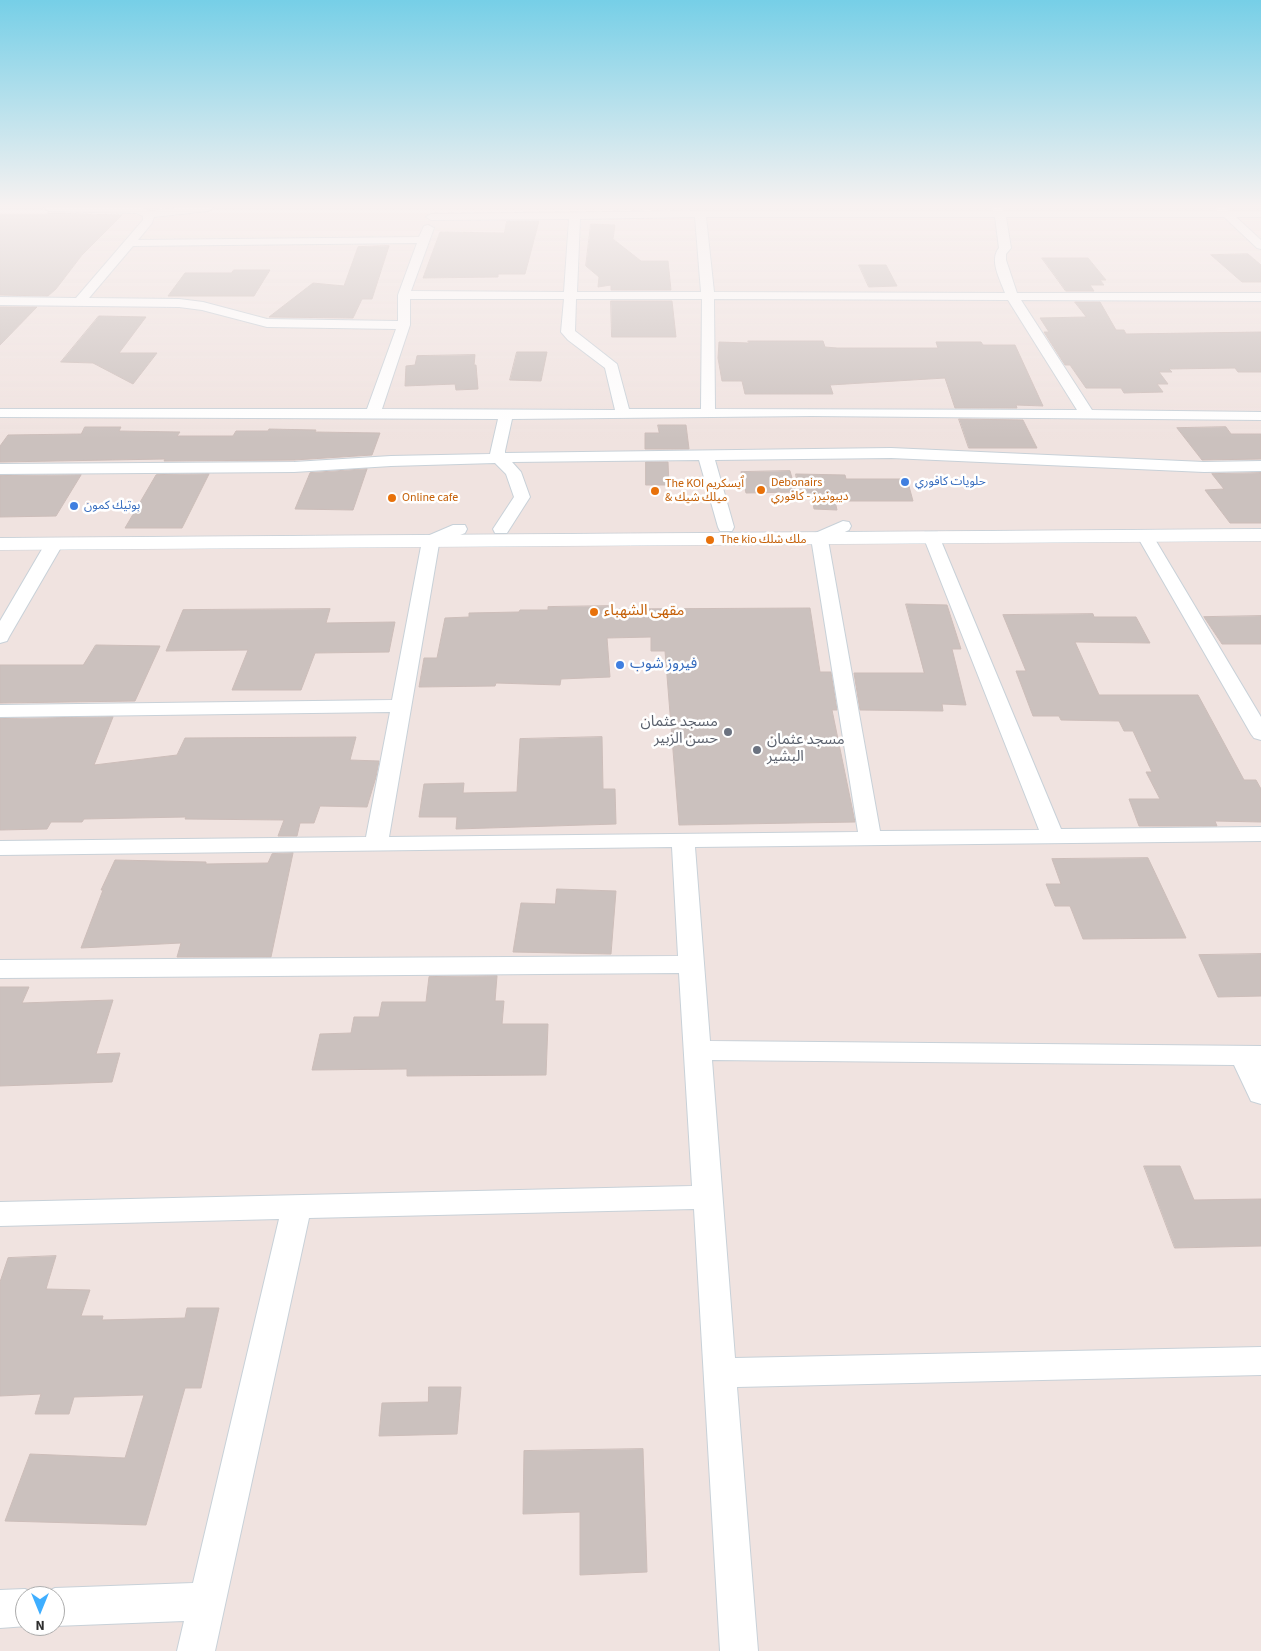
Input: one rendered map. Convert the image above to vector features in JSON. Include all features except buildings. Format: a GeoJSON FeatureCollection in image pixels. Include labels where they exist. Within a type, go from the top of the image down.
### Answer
{"type":"FeatureCollection","features":[{"type":"Feature","properties":{"kind":"street"},"geometry":{"type":"LineString","coordinates":[[80,301],[93,285]]}},
{"type":"Feature","properties":{"kind":"street"},"geometry":{"type":"LineString","coordinates":[[373,413],[404,325],[404,295],[408,285]]}},
{"type":"Feature","properties":{"kind":"street"},"geometry":{"type":"LineString","coordinates":[[569,285],[568,332],[584,347],[612,367],[623,414]]}},
{"type":"Feature","properties":{"kind":"street"},"geometry":{"type":"LineString","coordinates":[[707,285],[708,412]]}},
{"type":"Feature","properties":{"kind":"street"},"geometry":{"type":"LineString","coordinates":[[1008,285],[1012,296],[1087,414]]}},
{"type":"Feature","properties":{"kind":"street"},"geometry":{"type":"LineString","coordinates":[[404,295],[1261,297]]}},
{"type":"Feature","properties":{"kind":"street"},"geometry":{"type":"LineString","coordinates":[[0,301],[193,304],[267,323],[404,325]]}},
{"type":"Feature","properties":{"kind":"street"},"geometry":{"type":"LineString","coordinates":[[0,413],[506,415],[708,412],[1261,416]]}},
{"type":"Feature","properties":{"kind":"street"},"geometry":{"type":"LineString","coordinates":[[502,529],[522,497],[513,472],[499,458],[497,450],[506,415]]}},
{"type":"Feature","properties":{"kind":"street"},"geometry":{"type":"LineString","coordinates":[[0,469],[294,467],[390,461],[499,458],[891,453],[1204,467],[1261,466]]}},
{"type":"Feature","properties":{"kind":"street"},"geometry":{"type":"LineString","coordinates":[[706,456],[726,527]]}},
{"type":"Feature","properties":{"kind":"street"},"geometry":{"type":"LineString","coordinates":[[0,532],[1261,524]]}},
{"type":"Feature","properties":{"kind":"street"},"geometry":{"type":"LineString","coordinates":[[819,538],[843,526]]}},
{"type":"Feature","properties":{"kind":"street"},"geometry":{"type":"LineString","coordinates":[[431,541],[459,529]]}},
{"type":"Feature","properties":{"kind":"street"},"geometry":{"type":"LineString","coordinates":[[0,544],[1261,535]]}},
{"type":"Feature","properties":{"kind":"street"},"geometry":{"type":"LineString","coordinates":[[931,536],[1053,836]]}},
{"type":"Feature","properties":{"kind":"street"},"geometry":{"type":"LineString","coordinates":[[1145,536],[1251,700],[1261,734]]}},
{"type":"Feature","properties":{"kind":"street"},"geometry":{"type":"LineString","coordinates":[[819,538],[870,838]]}},
{"type":"Feature","properties":{"kind":"street"},"geometry":{"type":"LineString","coordinates":[[376,844],[431,541]]}},
{"type":"Feature","properties":{"kind":"street"},"geometry":{"type":"LineString","coordinates":[[0,637],[54,544]]}},
{"type":"Feature","properties":{"kind":"street"},"geometry":{"type":"LineString","coordinates":[[0,711],[401,706]]}},
{"type":"Feature","properties":{"kind":"street"},"geometry":{"type":"LineString","coordinates":[[0,848],[1261,834]]}},
{"type":"Feature","properties":{"kind":"street"},"geometry":{"type":"LineString","coordinates":[[683,840],[739,1651]]}},
{"type":"Feature","properties":{"kind":"street"},"geometry":{"type":"LineString","coordinates":[[0,969],[692,964]]}},
{"type":"Feature","properties":{"kind":"street"},"geometry":{"type":"LineString","coordinates":[[697,1050],[1252,1056],[1261,1094]]}},
{"type":"Feature","properties":{"kind":"street"},"geometry":{"type":"LineString","coordinates":[[0,1214],[708,1197]]}},
{"type":"Feature","properties":{"kind":"street"},"geometry":{"type":"LineString","coordinates":[[196,1651],[297,1207]]}},
{"type":"Feature","properties":{"kind":"street"},"geometry":{"type":"LineString","coordinates":[[720,1373],[1261,1361]]}},
{"type":"Feature","properties":{"kind":"street"},"geometry":{"type":"LineString","coordinates":[[65,1607],[208,1601]]}},
{"type":"Feature","properties":{"kind":"street"},"geometry":{"type":"LineString","coordinates":[[0,1609],[15,1608]]}},
{"type":"Feature","properties":{"kind":"place","name":"حلويات كافوري"},"geometry":{"type":"Point","coordinates":[905,482]}},
{"type":"Feature","properties":{"kind":"place","name":"Debonairs ديبونيرز - كافوري"},"geometry":{"type":"Point","coordinates":[761,490]}},
{"type":"Feature","properties":{"kind":"place","name":"The KOI ٱيسكريم & ميلك شيك"},"geometry":{"type":"Point","coordinates":[655,491]}},
{"type":"Feature","properties":{"kind":"place","name":"Online cafe"},"geometry":{"type":"Point","coordinates":[392,498]}},
{"type":"Feature","properties":{"kind":"place","name":"بوتيك كمون"},"geometry":{"type":"Point","coordinates":[74,506]}},
{"type":"Feature","properties":{"kind":"place","name":"The kio ملك شلك"},"geometry":{"type":"Point","coordinates":[710,540]}},
{"type":"Feature","properties":{"kind":"place","name":"مقهى الشهباء"},"geometry":{"type":"Point","coordinates":[594,612]}},
{"type":"Feature","properties":{"kind":"place","name":"فيروز شوب"},"geometry":{"type":"Point","coordinates":[620,665]}},
{"type":"Feature","properties":{"kind":"place","name":"مسجد عثمان حسن الزبير"},"geometry":{"type":"Point","coordinates":[728,732]}},
{"type":"Feature","properties":{"kind":"place","name":"مسجد عثمان البشير"},"geometry":{"type":"Point","coordinates":[757,750]}}]}
